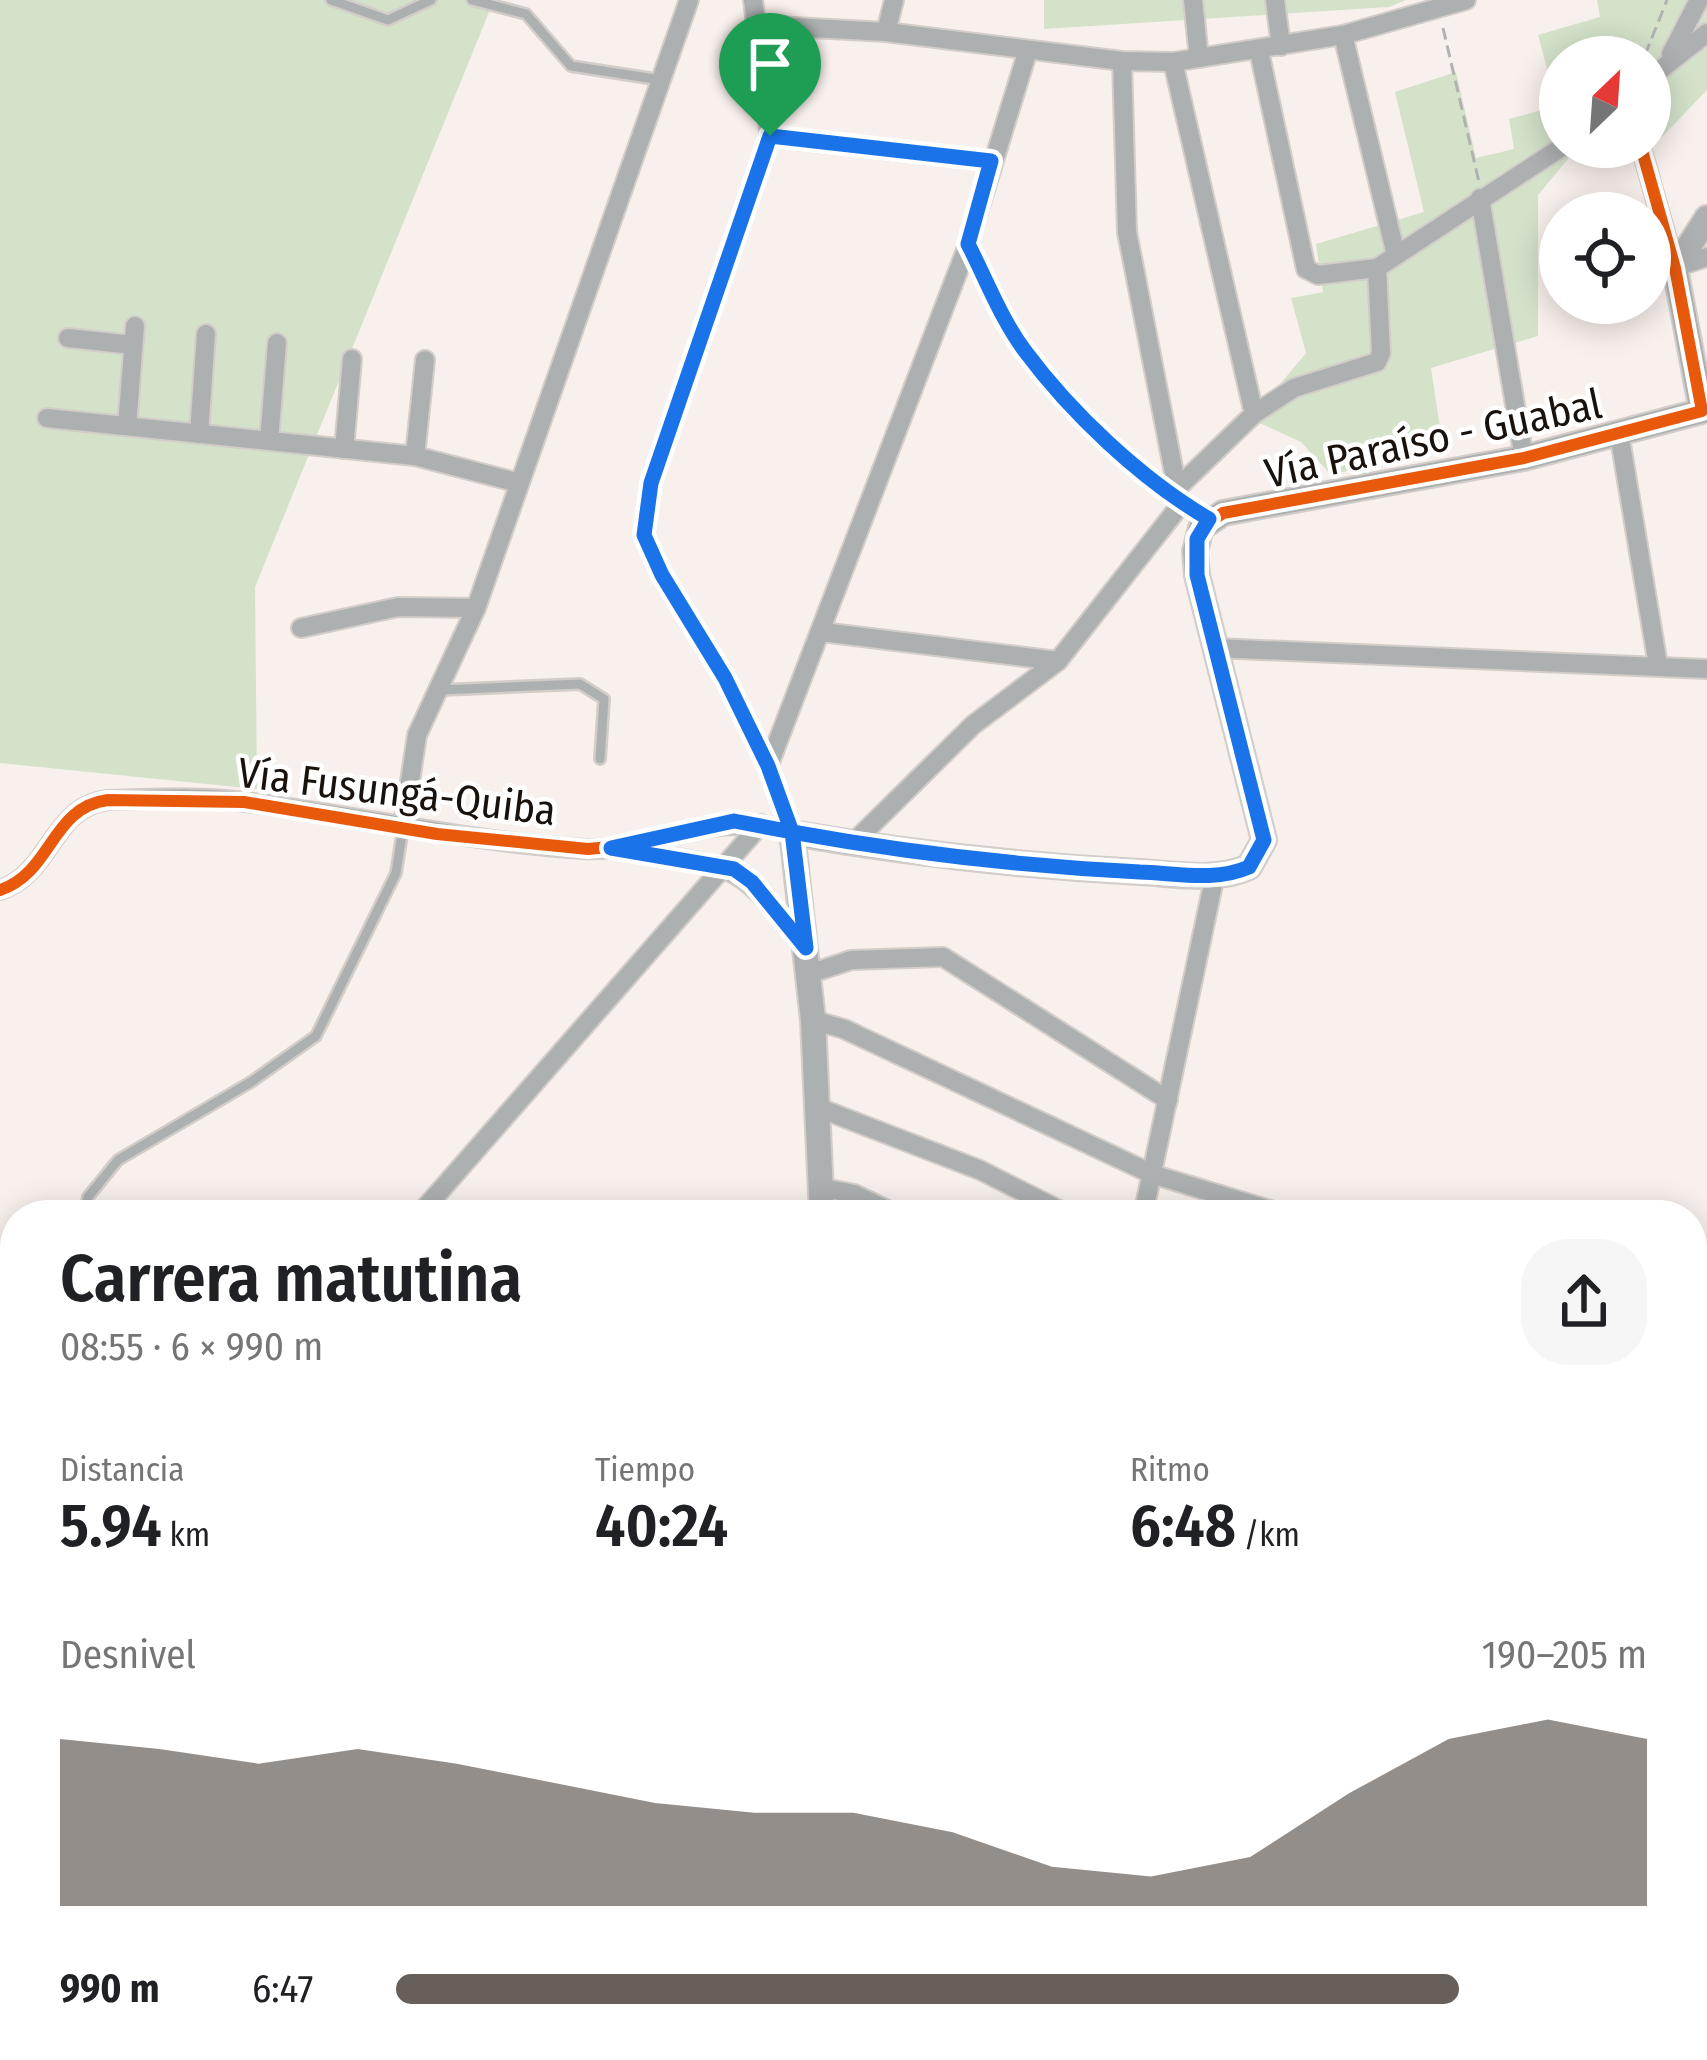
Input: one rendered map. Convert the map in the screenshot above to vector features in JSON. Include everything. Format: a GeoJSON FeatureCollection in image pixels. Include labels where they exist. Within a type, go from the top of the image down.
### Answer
{"type":"FeatureCollection","features":[{"type":"Feature","properties":{"kind":"street"},"geometry":{"type":"LineString","coordinates":[[403,828],[417,735],[476,608],[689,0]]}},
{"type":"Feature","properties":{"kind":"street"},"geometry":{"type":"LineString","coordinates":[[753,0],[770,136],[651,483],[644,535],[768,766],[792,832],[813,1020],[823,1200]]}},
{"type":"Feature","properties":{"kind":"street"},"geometry":{"type":"LineString","coordinates":[[886,32],[894,0]]}},
{"type":"Feature","properties":{"kind":"street"},"geometry":{"type":"LineString","coordinates":[[1193,0],[1199,58]]}},
{"type":"Feature","properties":{"kind":"street"},"geometry":{"type":"LineString","coordinates":[[1276,0],[1281,46]]}},
{"type":"Feature","properties":{"kind":"street"},"geometry":{"type":"LineString","coordinates":[[757,26],[886,32],[1122,61],[1173,62],[1343,35],[1466,0]]}},
{"type":"Feature","properties":{"kind":"street"},"geometry":{"type":"LineString","coordinates":[[1671,53],[1699,0]]}},
{"type":"Feature","properties":{"kind":"street"},"geometry":{"type":"LineString","coordinates":[[1671,59],[1707,32]]}},
{"type":"Feature","properties":{"kind":"street"},"geometry":{"type":"LineString","coordinates":[[1343,35],[1396,255]]}},
{"type":"Feature","properties":{"kind":"street"},"geometry":{"type":"LineString","coordinates":[[768,766],[968,244],[1028,50]]}},
{"type":"Feature","properties":{"kind":"street"},"geometry":{"type":"LineString","coordinates":[[1259,51],[1306,269],[1318,275],[1377,268],[1539,161]]}},
{"type":"Feature","properties":{"kind":"street"},"geometry":{"type":"LineString","coordinates":[[1122,61],[1127,232],[1177,495]]}},
{"type":"Feature","properties":{"kind":"street"},"geometry":{"type":"LineString","coordinates":[[1173,62],[1254,414]]}},
{"type":"Feature","properties":{"kind":"street"},"geometry":{"type":"LineString","coordinates":[[770,136],[991,161]]}},
{"type":"Feature","properties":{"kind":"street"},"geometry":{"type":"LineString","coordinates":[[1647,168],[1676,268]]}},
{"type":"Feature","properties":{"kind":"street"},"geometry":{"type":"LineString","coordinates":[[1480,198],[1525,458]]}},
{"type":"Feature","properties":{"kind":"street"},"geometry":{"type":"LineString","coordinates":[[1676,268],[1707,218]]}},
{"type":"Feature","properties":{"kind":"street"},"geometry":{"type":"LineString","coordinates":[[611,848],[734,821],[935,857],[1215,875],[1249,867],[1264,840],[1195,551],[1209,519],[1177,495],[1024,349],[968,244]]}},
{"type":"Feature","properties":{"kind":"street"},"geometry":{"type":"LineString","coordinates":[[1671,269],[1707,257]]}},
{"type":"Feature","properties":{"kind":"street"},"geometry":{"type":"LineString","coordinates":[[853,843],[974,725],[1058,661],[1177,495],[1254,414],[1294,388],[1377,362],[1382,353],[1377,268]]}},
{"type":"Feature","properties":{"kind":"street","name":"Vía Paraíso - Guabal"},"geometry":{"type":"LineString","coordinates":[[1209,519],[1525,458],[1705,410],[1676,268]]}},
{"type":"Feature","properties":{"kind":"street"},"geometry":{"type":"LineString","coordinates":[[199,434],[206,334]]}},
{"type":"Feature","properties":{"kind":"street"},"geometry":{"type":"LineString","coordinates":[[68,338],[134,335],[127,426]]}},
{"type":"Feature","properties":{"kind":"street"},"geometry":{"type":"LineString","coordinates":[[269,441],[277,343]]}},
{"type":"Feature","properties":{"kind":"street"},"geometry":{"type":"LineString","coordinates":[[344,449],[352,359]]}},
{"type":"Feature","properties":{"kind":"street"},"geometry":{"type":"LineString","coordinates":[[416,456],[425,360]]}},
{"type":"Feature","properties":{"kind":"street"},"geometry":{"type":"LineString","coordinates":[[46,418],[416,456],[519,483]]}},
{"type":"Feature","properties":{"kind":"street"},"geometry":{"type":"LineString","coordinates":[[1619,433],[1658,665]]}},
{"type":"Feature","properties":{"kind":"street"},"geometry":{"type":"LineString","coordinates":[[302,628],[398,608],[476,608]]}},
{"type":"Feature","properties":{"kind":"street"},"geometry":{"type":"LineString","coordinates":[[822,632],[1058,661]]}},
{"type":"Feature","properties":{"kind":"street"},"geometry":{"type":"LineString","coordinates":[[1215,648],[1707,669]]}},
{"type":"Feature","properties":{"kind":"street","name":"Vía Fusungá-Quiba"},"geometry":{"type":"LineString","coordinates":[[0,890],[22,883],[37,868],[65,819],[86,802],[244,802],[403,828],[721,864]]}},
{"type":"Feature","properties":{"kind":"street"},"geometry":{"type":"LineString","coordinates":[[431,1200],[721,864],[761,824]]}},
{"type":"Feature","properties":{"kind":"street"},"geometry":{"type":"LineString","coordinates":[[721,864],[752,882],[807,961]]}},
{"type":"Feature","properties":{"kind":"street"},"geometry":{"type":"LineString","coordinates":[[1146,1200],[1215,875]]}},
{"type":"Feature","properties":{"kind":"street"},"geometry":{"type":"LineString","coordinates":[[807,961],[944,957],[1168,1100]]}},
{"type":"Feature","properties":{"kind":"street"},"geometry":{"type":"LineString","coordinates":[[813,1020],[844,1029],[1152,1174],[1237,1200]]}},
{"type":"Feature","properties":{"kind":"street"},"geometry":{"type":"LineString","coordinates":[[819,1108],[980,1170],[1039,1200]]}},
{"type":"Feature","properties":{"kind":"street"},"geometry":{"type":"LineString","coordinates":[[824,1188],[867,1200]]}},
{"type":"Feature","properties":{"kind":"lane"},"geometry":{"type":"LineString","coordinates":[[331,0],[388,20],[431,0]]}},
{"type":"Feature","properties":{"kind":"lane"},"geometry":{"type":"LineString","coordinates":[[472,0],[526,14],[571,66],[661,80]]}},
{"type":"Feature","properties":{"kind":"lane"},"geometry":{"type":"LineString","coordinates":[[435,690],[580,685],[604,699],[600,759]]}},
{"type":"Feature","properties":{"kind":"lane"},"geometry":{"type":"LineString","coordinates":[[88,1200],[118,1160],[251,1082],[316,1036],[396,873],[403,828]]}},
{"type":"Feature","properties":{"kind":"path"},"geometry":{"type":"LineString","coordinates":[[1653,36],[1666,0]]}},
{"type":"Feature","properties":{"kind":"path"},"geometry":{"type":"LineString","coordinates":[[1437,9],[1476,159],[1480,198]]}},
{"type":"Feature","properties":{"kind":"green space"},"geometry":{"type":"Polygon","coordinates":[[[0,0],[494,0],[255,587],[257,789],[0,763],[0,0]]]}},
{"type":"Feature","properties":{"kind":"green space"},"geometry":{"type":"Polygon","coordinates":[[[1044,0],[1406,0],[1389,7],[1044,29],[1044,0]]]}},
{"type":"Feature","properties":{"kind":"green space"},"geometry":{"type":"Polygon","coordinates":[[[1597,0],[1707,0],[1707,90],[1671,127],[1671,36],[1539,39],[1538,35],[1600,17],[1597,0]]]}},
{"type":"Feature","properties":{"kind":"green space"},"geometry":{"type":"Polygon","coordinates":[[[1456,72],[1476,158],[1514,149],[1509,119],[1539,111],[1539,168],[1560,168],[1538,195],[1538,336],[1431,368],[1443,448],[1331,475],[1301,442],[1251,419],[1306,353],[1291,298],[1323,292],[1316,244],[1424,212],[1395,92],[1456,72]]]}},
{"type":"Feature","properties":{"kind":"cycle path"},"geometry":{"type":"LineString","coordinates":[[0,890],[31,870],[74,815],[108,800],[244,802],[437,834],[588,849],[631,845],[734,821],[936,857],[1215,875],[1249,867],[1264,840],[1197,575],[1195,551],[1201,528],[1223,513],[1524,458],[1702,411],[1675,268],[1647,168]]}},
{"type":"Feature","properties":{"kind":"route"},"geometry":{"type":"LineString","coordinates":[[770,136],[764,165],[651,483],[644,535],[662,575],[725,678],[768,766],[792,832],[734,821],[611,848],[734,869],[752,882],[806,948],[792,832],[935,857],[1084,869],[1215,875],[1249,867],[1261,854],[1264,840],[1197,575],[1197,539],[1209,519],[1182,503],[1107,436],[1040,368],[1012,330],[968,244],[991,161],[770,136]]}}]}
